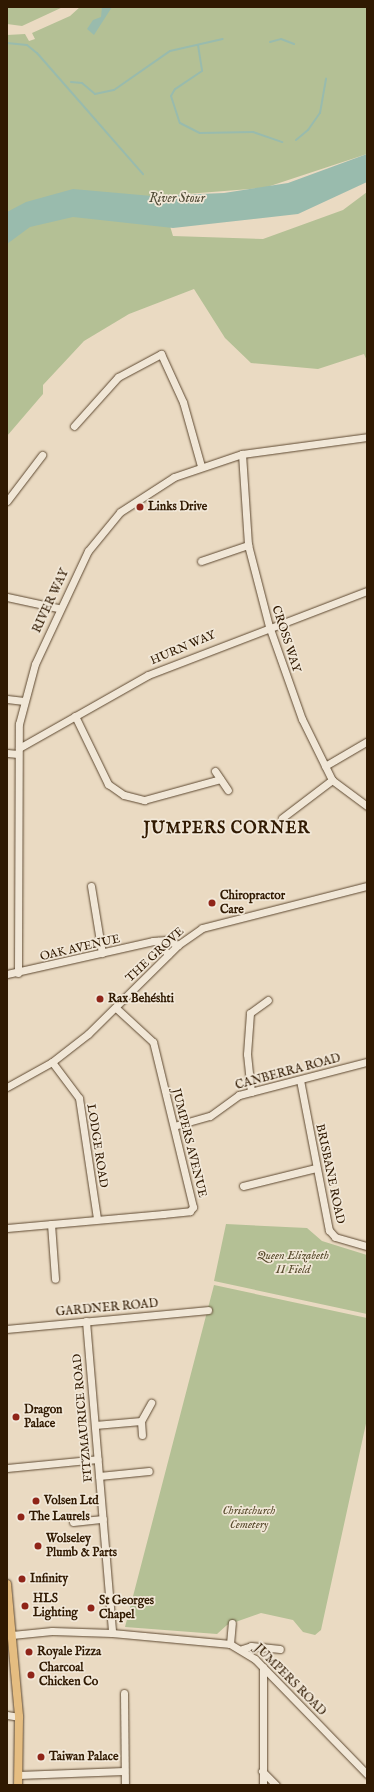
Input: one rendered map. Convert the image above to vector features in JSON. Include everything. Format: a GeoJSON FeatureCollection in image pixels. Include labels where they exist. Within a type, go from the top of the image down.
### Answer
{"type":"FeatureCollection","features":[{"type":"Feature","properties":{"kind":"main road"},"geometry":{"type":"LineString","coordinates":[[7,1589],[18,1716],[18,1785]]}},
{"type":"Feature","properties":{"kind":"street"},"geometry":{"type":"LineString","coordinates":[[74,426],[118,377],[161,354],[182,402],[201,466]]}},
{"type":"Feature","properties":{"kind":"street","name":"RIVER WAY"},"geometry":{"type":"LineString","coordinates":[[18,973],[19,751],[24,701],[58,608],[88,551],[115,516],[147,492],[201,466],[242,454],[367,437]]}},
{"type":"Feature","properties":{"kind":"street","name":"CROSS WAY"},"geometry":{"type":"LineString","coordinates":[[242,454],[248,545],[269,626],[302,719],[332,780]]}},
{"type":"Feature","properties":{"kind":"street"},"geometry":{"type":"LineString","coordinates":[[7,501],[42,455]]}},
{"type":"Feature","properties":{"kind":"street"},"geometry":{"type":"LineString","coordinates":[[201,562],[248,545]]}},
{"type":"Feature","properties":{"kind":"street","name":"HURN WAY"},"geometry":{"type":"LineString","coordinates":[[19,751],[75,716],[148,675],[269,626],[367,591]]}},
{"type":"Feature","properties":{"kind":"street"},"geometry":{"type":"LineString","coordinates":[[7,597],[58,608]]}},
{"type":"Feature","properties":{"kind":"street"},"geometry":{"type":"LineString","coordinates":[[7,698],[24,701]]}},
{"type":"Feature","properties":{"kind":"street"},"geometry":{"type":"LineString","coordinates":[[75,716],[108,784],[124,795],[144,800],[220,779]]}},
{"type":"Feature","properties":{"kind":"street"},"geometry":{"type":"LineString","coordinates":[[326,766],[366,742]]}},
{"type":"Feature","properties":{"kind":"street"},"geometry":{"type":"LineString","coordinates":[[7,753],[19,751]]}},
{"type":"Feature","properties":{"kind":"street"},"geometry":{"type":"LineString","coordinates":[[215,771],[228,790]]}},
{"type":"Feature","properties":{"kind":"street"},"geometry":{"type":"LineString","coordinates":[[282,818],[332,780],[367,806]]}},
{"type":"Feature","properties":{"kind":"street"},"geometry":{"type":"LineString","coordinates":[[91,886],[102,953]]}},
{"type":"Feature","properties":{"kind":"street","name":"THE GROVE"},"geometry":{"type":"LineString","coordinates":[[7,1087],[52,1062],[116,1008],[178,945],[211,924],[367,886]]}},
{"type":"Feature","properties":{"kind":"street"},"geometry":{"type":"LineString","coordinates":[[158,941],[168,955]]}},
{"type":"Feature","properties":{"kind":"street","name":"OAK AVENUE"},"geometry":{"type":"LineString","coordinates":[[7,974],[18,973],[158,941],[178,945]]}},
{"type":"Feature","properties":{"kind":"street"},"geometry":{"type":"LineString","coordinates":[[251,1092],[247,1054],[247,1011],[268,1000]]}},
{"type":"Feature","properties":{"kind":"street","name":"JUMPERS AVENUE"},"geometry":{"type":"LineString","coordinates":[[7,1228],[190,1211],[192,1198],[153,1042],[116,1008]]}},
{"type":"Feature","properties":{"kind":"street","name":"LODGE ROAD"},"geometry":{"type":"LineString","coordinates":[[52,1062],[79,1098],[97,1219]]}},
{"type":"Feature","properties":{"kind":"street","name":"CANBERRA ROAD"},"geometry":{"type":"LineString","coordinates":[[174,1126],[210,1116],[231,1099],[251,1092],[367,1062]]}},
{"type":"Feature","properties":{"kind":"street","name":"BRISBANE ROAD"},"geometry":{"type":"LineString","coordinates":[[300,1080],[316,1168],[332,1235],[367,1246]]}},
{"type":"Feature","properties":{"kind":"street"},"geometry":{"type":"LineString","coordinates":[[243,1186],[316,1168]]}},
{"type":"Feature","properties":{"kind":"street"},"geometry":{"type":"LineString","coordinates":[[51,1224],[55,1279]]}},
{"type":"Feature","properties":{"kind":"street","name":"GARDNER ROAD"},"geometry":{"type":"LineString","coordinates":[[7,1329],[208,1310]]}},
{"type":"Feature","properties":{"kind":"street","name":"FITZMAURICE ROAD"},"geometry":{"type":"LineString","coordinates":[[86,1321],[112,1633]]}},
{"type":"Feature","properties":{"kind":"street"},"geometry":{"type":"LineString","coordinates":[[142,1435],[140,1421],[151,1403]]}},
{"type":"Feature","properties":{"kind":"street"},"geometry":{"type":"LineString","coordinates":[[95,1425],[140,1421]]}},
{"type":"Feature","properties":{"kind":"street"},"geometry":{"type":"LineString","coordinates":[[7,1468],[98,1459]]}},
{"type":"Feature","properties":{"kind":"street"},"geometry":{"type":"LineString","coordinates":[[99,1476],[149,1471]]}},
{"type":"Feature","properties":{"kind":"street"},"geometry":{"type":"LineString","coordinates":[[73,1522],[103,1519]]}},
{"type":"Feature","properties":{"kind":"street"},"geometry":{"type":"LineString","coordinates":[[230,1644],[232,1623]]}},
{"type":"Feature","properties":{"kind":"street","name":"JUMPERS ROAD"},"geometry":{"type":"LineString","coordinates":[[12,1635],[112,1633],[230,1644],[242,1649],[263,1667],[367,1774]]}},
{"type":"Feature","properties":{"kind":"street"},"geometry":{"type":"LineString","coordinates":[[242,1649],[252,1646],[280,1649]]}},
{"type":"Feature","properties":{"kind":"street"},"geometry":{"type":"LineString","coordinates":[[263,1667],[263,1785]]}},
{"type":"Feature","properties":{"kind":"street"},"geometry":{"type":"LineString","coordinates":[[124,1693],[125,1785]]}},
{"type":"Feature","properties":{"kind":"street"},"geometry":{"type":"LineString","coordinates":[[7,1714],[18,1716]]}},
{"type":"Feature","properties":{"kind":"street"},"geometry":{"type":"LineString","coordinates":[[18,1776],[124,1771]]}},
{"type":"Feature","properties":{"kind":"street"},"geometry":{"type":"LineString","coordinates":[[262,1771],[276,1785]]}},
{"type":"Feature","properties":{"kind":"green space"},"geometry":{"type":"Polygon","coordinates":[[[7,7],[63,7],[22,26],[7,24],[7,7]]]}},
{"type":"Feature","properties":{"kind":"green space"},"geometry":{"type":"Polygon","coordinates":[[[80,7],[367,7],[367,154],[264,188],[161,196],[173,236],[263,239],[343,210],[367,192],[367,361],[364,354],[318,369],[251,363],[225,338],[194,289],[129,314],[84,341],[43,385],[43,394],[7,436],[7,35],[25,34],[29,41],[35,39],[32,33],[70,16],[80,7]]]}},
{"type":"Feature","properties":{"kind":"green space","name":"Queen Elizabeth II Field"},"geometry":{"type":"Polygon","coordinates":[[[226,1224],[307,1228],[322,1241],[367,1255],[367,1314],[214,1281],[226,1224]]]}},
{"type":"Feature","properties":{"kind":"green space","name":"Christchurch Cemetery"},"geometry":{"type":"Polygon","coordinates":[[[214,1285],[367,1318],[367,1419],[321,1630],[315,1635],[303,1632],[293,1620],[261,1613],[227,1625],[217,1634],[125,1627],[214,1285]]]}},
{"type":"Feature","properties":{"kind":"water"},"geometry":{"type":"Polygon","coordinates":[[[102,7],[112,7],[94,35],[87,29],[93,20],[101,17],[102,7]]]}},
{"type":"Feature","properties":{"kind":"water","name":"River Stour"},"geometry":{"type":"Polygon","coordinates":[[[367,154],[367,182],[298,214],[173,228],[73,217],[30,227],[7,244],[7,212],[26,202],[73,189],[152,196],[224,193],[288,183],[367,154]]]}},
{"type":"Feature","properties":{"kind":"waterway"},"geometry":{"type":"LineString","coordinates":[[71,82],[82,83],[95,94],[114,90],[170,51],[223,39]]}},
{"type":"Feature","properties":{"kind":"waterway"},"geometry":{"type":"LineString","coordinates":[[270,42],[281,39],[294,44]]}},
{"type":"Feature","properties":{"kind":"waterway"},"geometry":{"type":"LineString","coordinates":[[7,43],[27,45],[37,53],[143,174]]}},
{"type":"Feature","properties":{"kind":"waterway"},"geometry":{"type":"LineString","coordinates":[[198,45],[202,71],[175,89],[171,96],[180,123],[200,133],[253,132],[282,142]]}},
{"type":"Feature","properties":{"kind":"waterway"},"geometry":{"type":"LineString","coordinates":[[296,140],[308,130],[320,113],[326,79]]}},
{"type":"Feature","properties":{"kind":"place","name":"Links Drive"},"geometry":{"type":"Point","coordinates":[140,507]}},
{"type":"Feature","properties":{"kind":"place","name":"Chiropractor Care"},"geometry":{"type":"Point","coordinates":[212,903]}},
{"type":"Feature","properties":{"kind":"place","name":"Rax Behéshti"},"geometry":{"type":"Point","coordinates":[100,999]}},
{"type":"Feature","properties":{"kind":"place","name":"Dragon Palace"},"geometry":{"type":"Point","coordinates":[16,1417]}},
{"type":"Feature","properties":{"kind":"place","name":"Volsen Ltd"},"geometry":{"type":"Point","coordinates":[36,1501]}},
{"type":"Feature","properties":{"kind":"place","name":"The Laurels"},"geometry":{"type":"Point","coordinates":[21,1517]}},
{"type":"Feature","properties":{"kind":"place","name":"Wolseley Plumb & Parts"},"geometry":{"type":"Point","coordinates":[38,1546]}},
{"type":"Feature","properties":{"kind":"place","name":"Infinity"},"geometry":{"type":"Point","coordinates":[22,1579]}},
{"type":"Feature","properties":{"kind":"place","name":"HLS Lighting"},"geometry":{"type":"Point","coordinates":[25,1606]}},
{"type":"Feature","properties":{"kind":"place","name":"St Georges Chapel"},"geometry":{"type":"Point","coordinates":[91,1608]}},
{"type":"Feature","properties":{"kind":"place","name":"Royale Pizza"},"geometry":{"type":"Point","coordinates":[29,1652]}},
{"type":"Feature","properties":{"kind":"place","name":"Charcoal Chicken Co"},"geometry":{"type":"Point","coordinates":[31,1675]}},
{"type":"Feature","properties":{"kind":"place","name":"Taiwan Palace"},"geometry":{"type":"Point","coordinates":[41,1757]}},
{"type":"Feature","properties":{"kind":"district","name":"JUMPERS CORNER"},"geometry":{"type":"Point","coordinates":[227,829]}}]}
